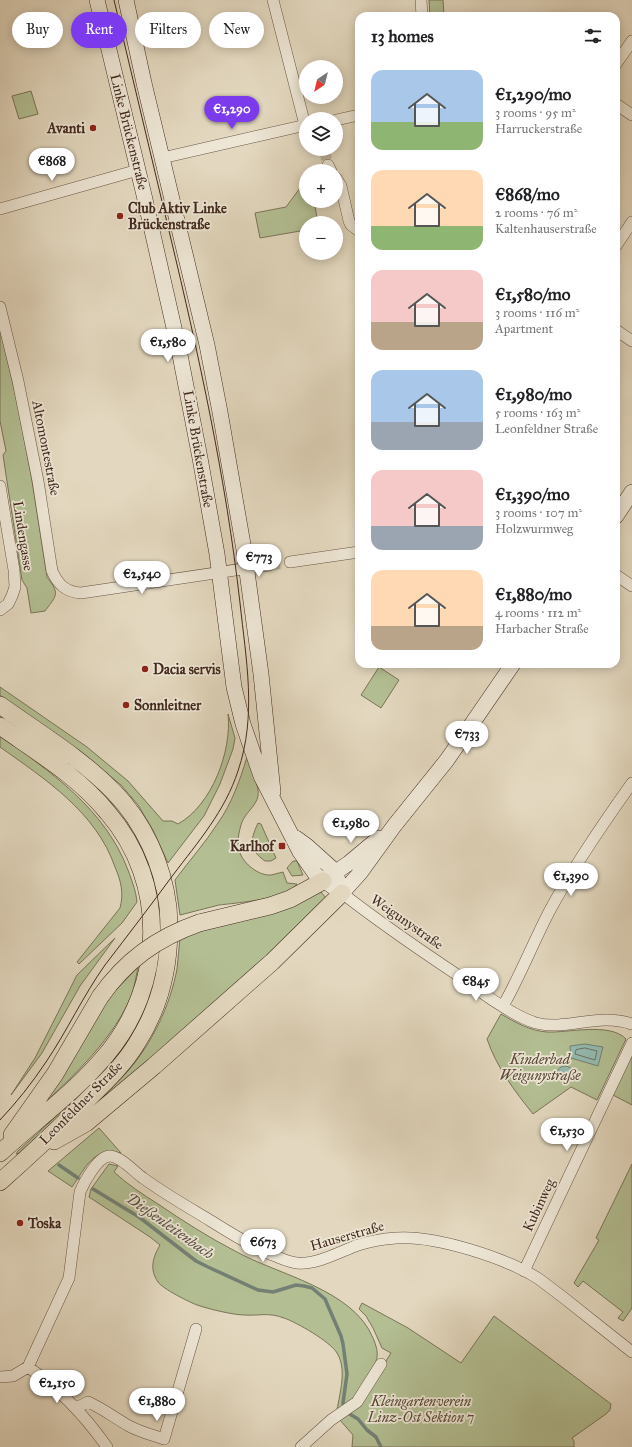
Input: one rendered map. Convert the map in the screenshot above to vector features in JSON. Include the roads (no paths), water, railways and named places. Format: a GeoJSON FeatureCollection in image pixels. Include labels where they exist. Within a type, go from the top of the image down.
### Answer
{"type":"FeatureCollection","features":[{"type":"Feature","properties":{"kind":"main road","name":"Linke Brückenstraße"},"geometry":{"type":"LineString","coordinates":[[97,0],[179,350],[220,572],[234,687],[240,713],[253,758],[274,803],[300,852],[316,875],[330,877],[342,893]]}},
{"type":"Feature","properties":{"kind":"main road","name":"Linke Brückenstraße"},"geometry":{"type":"LineString","coordinates":[[126,0],[144,83],[208,352],[220,412],[246,568],[261,674],[274,803]]}},
{"type":"Feature","properties":{"kind":"main road"},"geometry":{"type":"LineString","coordinates":[[620,510],[632,492]]}},
{"type":"Feature","properties":{"kind":"main road"},"geometry":{"type":"LineString","coordinates":[[30,1155],[86,1123],[98,1113],[260,973],[342,893],[372,858],[394,826],[447,760],[510,668]]}},
{"type":"Feature","properties":{"kind":"main road","name":"Leonfeldner Straße"},"geometry":{"type":"LineString","coordinates":[[0,705],[98,776],[125,805],[144,833],[153,850],[166,896],[169,921],[169,948],[165,976],[157,1002],[137,1043],[121,1065],[103,1084],[0,1182]]}},
{"type":"Feature","properties":{"kind":"main road","name":"Leonfeldner Straße"},"geometry":{"type":"LineString","coordinates":[[0,726],[74,779],[108,812],[122,831],[133,850],[147,890],[151,914],[152,934],[146,979],[140,998],[120,1037],[106,1055],[70,1093],[1,1153]]}},
{"type":"Feature","properties":{"kind":"main road"},"geometry":{"type":"LineString","coordinates":[[1,1153],[31,1106],[55,1074],[100,997],[122,970],[147,948],[172,934],[199,923],[270,906],[290,899],[330,877],[394,826]]}},
{"type":"Feature","properties":{"kind":"street"},"geometry":{"type":"LineString","coordinates":[[273,0],[303,112]]}},
{"type":"Feature","properties":{"kind":"street"},"geometry":{"type":"LineString","coordinates":[[422,0],[422,12]]}},
{"type":"Feature","properties":{"kind":"street"},"geometry":{"type":"LineString","coordinates":[[620,58],[632,41]]}},
{"type":"Feature","properties":{"kind":"street"},"geometry":{"type":"LineString","coordinates":[[620,107],[632,115]]}},
{"type":"Feature","properties":{"kind":"street"},"geometry":{"type":"LineString","coordinates":[[343,119],[355,117]]}},
{"type":"Feature","properties":{"kind":"street"},"geometry":{"type":"LineString","coordinates":[[162,158],[299,127]]}},
{"type":"Feature","properties":{"kind":"street"},"geometry":{"type":"LineString","coordinates":[[0,209],[138,170]]}},
{"type":"Feature","properties":{"kind":"street"},"geometry":{"type":"LineString","coordinates":[[343,195],[349,221],[355,228]]}},
{"type":"Feature","properties":{"kind":"street"},"geometry":{"type":"LineString","coordinates":[[620,240],[632,222]]}},
{"type":"Feature","properties":{"kind":"street","name":"Altomontestraße"},"geometry":{"type":"LineString","coordinates":[[0,307],[18,380],[37,474],[52,571],[61,586],[67,590],[81,593],[220,572]]}},
{"type":"Feature","properties":{"kind":"street"},"geometry":{"type":"LineString","coordinates":[[620,333],[632,341]]}},
{"type":"Feature","properties":{"kind":"street","name":"Lindengasse"},"geometry":{"type":"LineString","coordinates":[[0,486],[14,570],[15,587],[8,604],[0,610]]}},
{"type":"Feature","properties":{"kind":"street"},"geometry":{"type":"LineString","coordinates":[[290,562],[355,553]]}},
{"type":"Feature","properties":{"kind":"street"},"geometry":{"type":"LineString","coordinates":[[220,572],[269,565]]}},
{"type":"Feature","properties":{"kind":"street"},"geometry":{"type":"LineString","coordinates":[[620,578],[632,586]]}},
{"type":"Feature","properties":{"kind":"street"},"geometry":{"type":"LineString","coordinates":[[503,1006],[546,919],[565,885],[591,842],[632,783]]}},
{"type":"Feature","properties":{"kind":"street","name":"Weigunystraße"},"geometry":{"type":"LineString","coordinates":[[342,893],[378,921],[519,1016],[551,1025],[612,1019],[632,1024]]}},
{"type":"Feature","properties":{"kind":"street","name":"Kubinweg"},"geometry":{"type":"LineString","coordinates":[[524,1271],[632,1042]]}},
{"type":"Feature","properties":{"kind":"street","name":"Hauserstraße"},"geometry":{"type":"LineString","coordinates":[[28,1368],[69,1278],[80,1192],[83,1184],[96,1165],[106,1157],[116,1157],[143,1178],[191,1209],[260,1249],[285,1260],[298,1263],[311,1262],[359,1245],[396,1238],[431,1240],[471,1250],[524,1271],[539,1279],[632,1352]]}},
{"type":"Feature","properties":{"kind":"street"},"geometry":{"type":"LineString","coordinates":[[76,1408],[88,1402],[130,1426],[164,1439],[196,1329]]}},
{"type":"Feature","properties":{"kind":"street"},"geometry":{"type":"LineString","coordinates":[[301,1447],[341,1412],[357,1402],[381,1364]]}},
{"type":"Feature","properties":{"kind":"street"},"geometry":{"type":"LineString","coordinates":[[0,1377],[12,1376],[28,1368],[55,1386],[76,1408],[107,1447]]}},
{"type":"Feature","properties":{"kind":"water"},"geometry":{"type":"Polygon","coordinates":[[[585,1044],[603,1047],[598,1066],[571,1058],[570,1046],[585,1044]]]}},
{"type":"Feature","properties":{"kind":"water"},"geometry":{"type":"Polygon","coordinates":[[[565,1066],[571,1068],[573,1074],[571,1080],[565,1082],[559,1080],[557,1074],[559,1068],[565,1066]]]}},
{"type":"Feature","properties":{"kind":"waterway"},"geometry":{"type":"LineString","coordinates":[[59,1165],[78,1178]]}},
{"type":"Feature","properties":{"kind":"waterway","name":"Dießenleitenbach"},"geometry":{"type":"LineString","coordinates":[[93,1189],[139,1217],[196,1261],[208,1267],[258,1290],[273,1292],[296,1285],[304,1286],[312,1288],[325,1299],[343,1344],[347,1374],[343,1403],[344,1408],[348,1413],[358,1419],[367,1430],[376,1437],[381,1447]]}},
{"type":"Feature","properties":{"kind":"tunnel"},"geometry":{"type":"LineString","coordinates":[[326,156],[328,164]]}},
{"type":"Feature","properties":{"kind":"tunnel"},"geometry":{"type":"LineString","coordinates":[[269,565],[290,562]]}},
{"type":"Feature","properties":{"kind":"tram line"},"geometry":{"type":"LineString","coordinates":[[0,1120],[24,1092],[46,1062],[105,965],[210,826],[226,799],[238,771],[244,750],[247,729],[249,708],[245,645],[227,510],[211,418],[170,235],[114,0]]}},
{"type":"Feature","properties":{"kind":"place","name":"Avanti"},"geometry":{"type":"Point","coordinates":[93,128]}},
{"type":"Feature","properties":{"kind":"place","name":"Club Aktiv Linke Brückenstraße"},"geometry":{"type":"Point","coordinates":[120,216]}},
{"type":"Feature","properties":{"kind":"place","name":"Dacia servis"},"geometry":{"type":"Point","coordinates":[145,669]}},
{"type":"Feature","properties":{"kind":"place","name":"Sonnleitner"},"geometry":{"type":"Point","coordinates":[126,705]}},
{"type":"Feature","properties":{"kind":"place","name":"Karlhof"},"geometry":{"type":"Point","coordinates":[282,846]}},
{"type":"Feature","properties":{"kind":"place","name":"Toska"},"geometry":{"type":"Point","coordinates":[20,1223]}},
{"type":"Feature","properties":{"kind":"park label","name":"Kinderbad Weigunystraße"},"geometry":{"type":"Point","coordinates":[540,1068]}},
{"type":"Feature","properties":{"kind":"park label","name":"Kleingartenverein Linz-Ost Sektion 7"},"geometry":{"type":"Point","coordinates":[421,1410]}}]}
